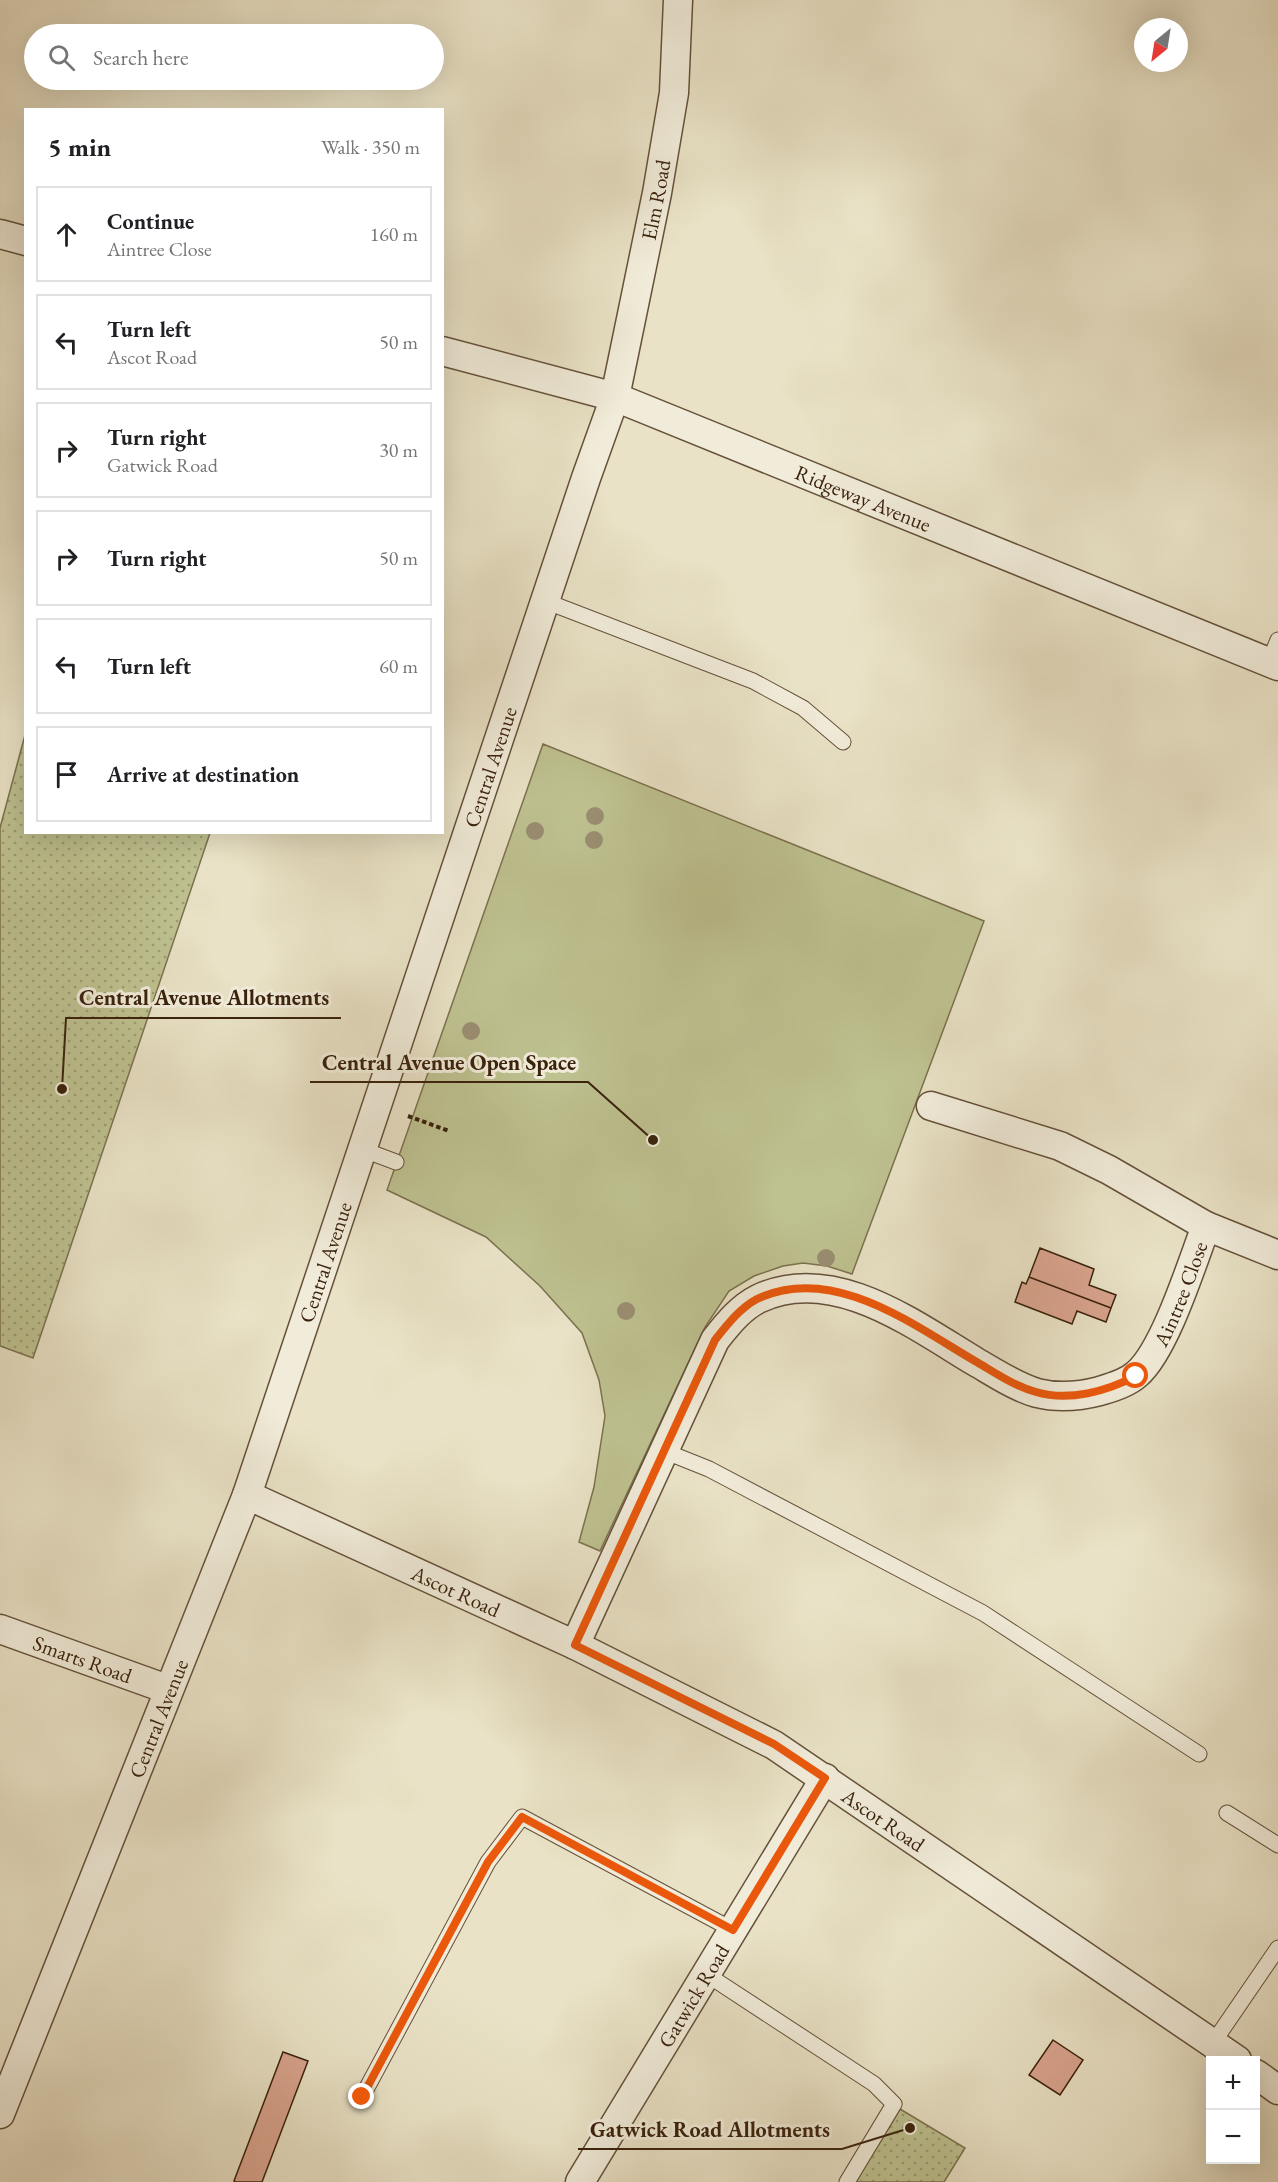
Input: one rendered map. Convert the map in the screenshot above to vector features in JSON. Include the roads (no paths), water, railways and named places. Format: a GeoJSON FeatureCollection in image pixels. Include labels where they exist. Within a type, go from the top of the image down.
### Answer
{"type":"FeatureCollection","features":[{"type":"Feature","properties":{"kind":"street","name":"Elm Road"},"geometry":{"type":"LineString","coordinates":[[615,397],[670,121],[678,0]]}},
{"type":"Feature","properties":{"kind":"street"},"geometry":{"type":"LineString","coordinates":[[0,234],[24,240]]}},
{"type":"Feature","properties":{"kind":"street","name":"Ridgeway Avenue"},"geometry":{"type":"LineString","coordinates":[[444,352],[615,397],[1275,656]]}},
{"type":"Feature","properties":{"kind":"street","name":"Central Avenue"},"geometry":{"type":"LineString","coordinates":[[0,2114],[167,1689],[247,1495],[615,397]]}},
{"type":"Feature","properties":{"kind":"street","name":"Aintree Close"},"geometry":{"type":"LineString","coordinates":[[932,1106],[1060,1146],[1109,1170],[1206,1226],[1278,1255]]}},
{"type":"Feature","properties":{"kind":"street","name":"Aintree Close"},"geometry":{"type":"LineString","coordinates":[[575,1645],[715,1340],[734,1317],[756,1300],[784,1290],[818,1290],[852,1295],[888,1310],[1004,1378],[1036,1393],[1089,1394],[1119,1385],[1136,1376],[1149,1361],[1161,1339],[1206,1226]]}},
{"type":"Feature","properties":{"kind":"street","name":"Ascot Road"},"geometry":{"type":"LineString","coordinates":[[247,1495],[575,1645],[774,1744],[1230,2056]]}},
{"type":"Feature","properties":{"kind":"street","name":"Smarts Road"},"geometry":{"type":"LineString","coordinates":[[0,1629],[167,1689]]}},
{"type":"Feature","properties":{"kind":"street","name":"Gatwick Road"},"geometry":{"type":"LineString","coordinates":[[580,2182],[825,1778]]}},
{"type":"Feature","properties":{"kind":"street"},"geometry":{"type":"LineString","coordinates":[[1260,2077],[1278,2090]]}},
{"type":"Feature","properties":{"kind":"lane"},"geometry":{"type":"LineString","coordinates":[[545,601],[761,685],[803,708],[843,742]]}},
{"type":"Feature","properties":{"kind":"lane"},"geometry":{"type":"LineString","coordinates":[[364,1150],[396,1162]]}},
{"type":"Feature","properties":{"kind":"lane"},"geometry":{"type":"LineString","coordinates":[[664,1451],[708,1469],[983,1613],[1199,1754]]}},
{"type":"Feature","properties":{"kind":"lane"},"geometry":{"type":"LineString","coordinates":[[1227,1813],[1278,1845]]}},
{"type":"Feature","properties":{"kind":"lane"},"geometry":{"type":"LineString","coordinates":[[362,2097],[488,1862],[522,1817],[733,1930]]}},
{"type":"Feature","properties":{"kind":"lane"},"geometry":{"type":"LineString","coordinates":[[1213,2043],[1278,1948]]}},
{"type":"Feature","properties":{"kind":"lane"},"geometry":{"type":"LineString","coordinates":[[706,1974],[874,2084],[894,2104],[847,2182]]}},
{"type":"Feature","properties":{"kind":"place","name":"Central Avenue Allotments"},"geometry":{"type":"Point","coordinates":[62,1089]}},
{"type":"Feature","properties":{"kind":"place","name":"Central Avenue Open Space"},"geometry":{"type":"Point","coordinates":[653,1140]}},
{"type":"Feature","properties":{"kind":"place","name":"Gatwick Road Allotments"},"geometry":{"type":"Point","coordinates":[910,2128]}}]}
